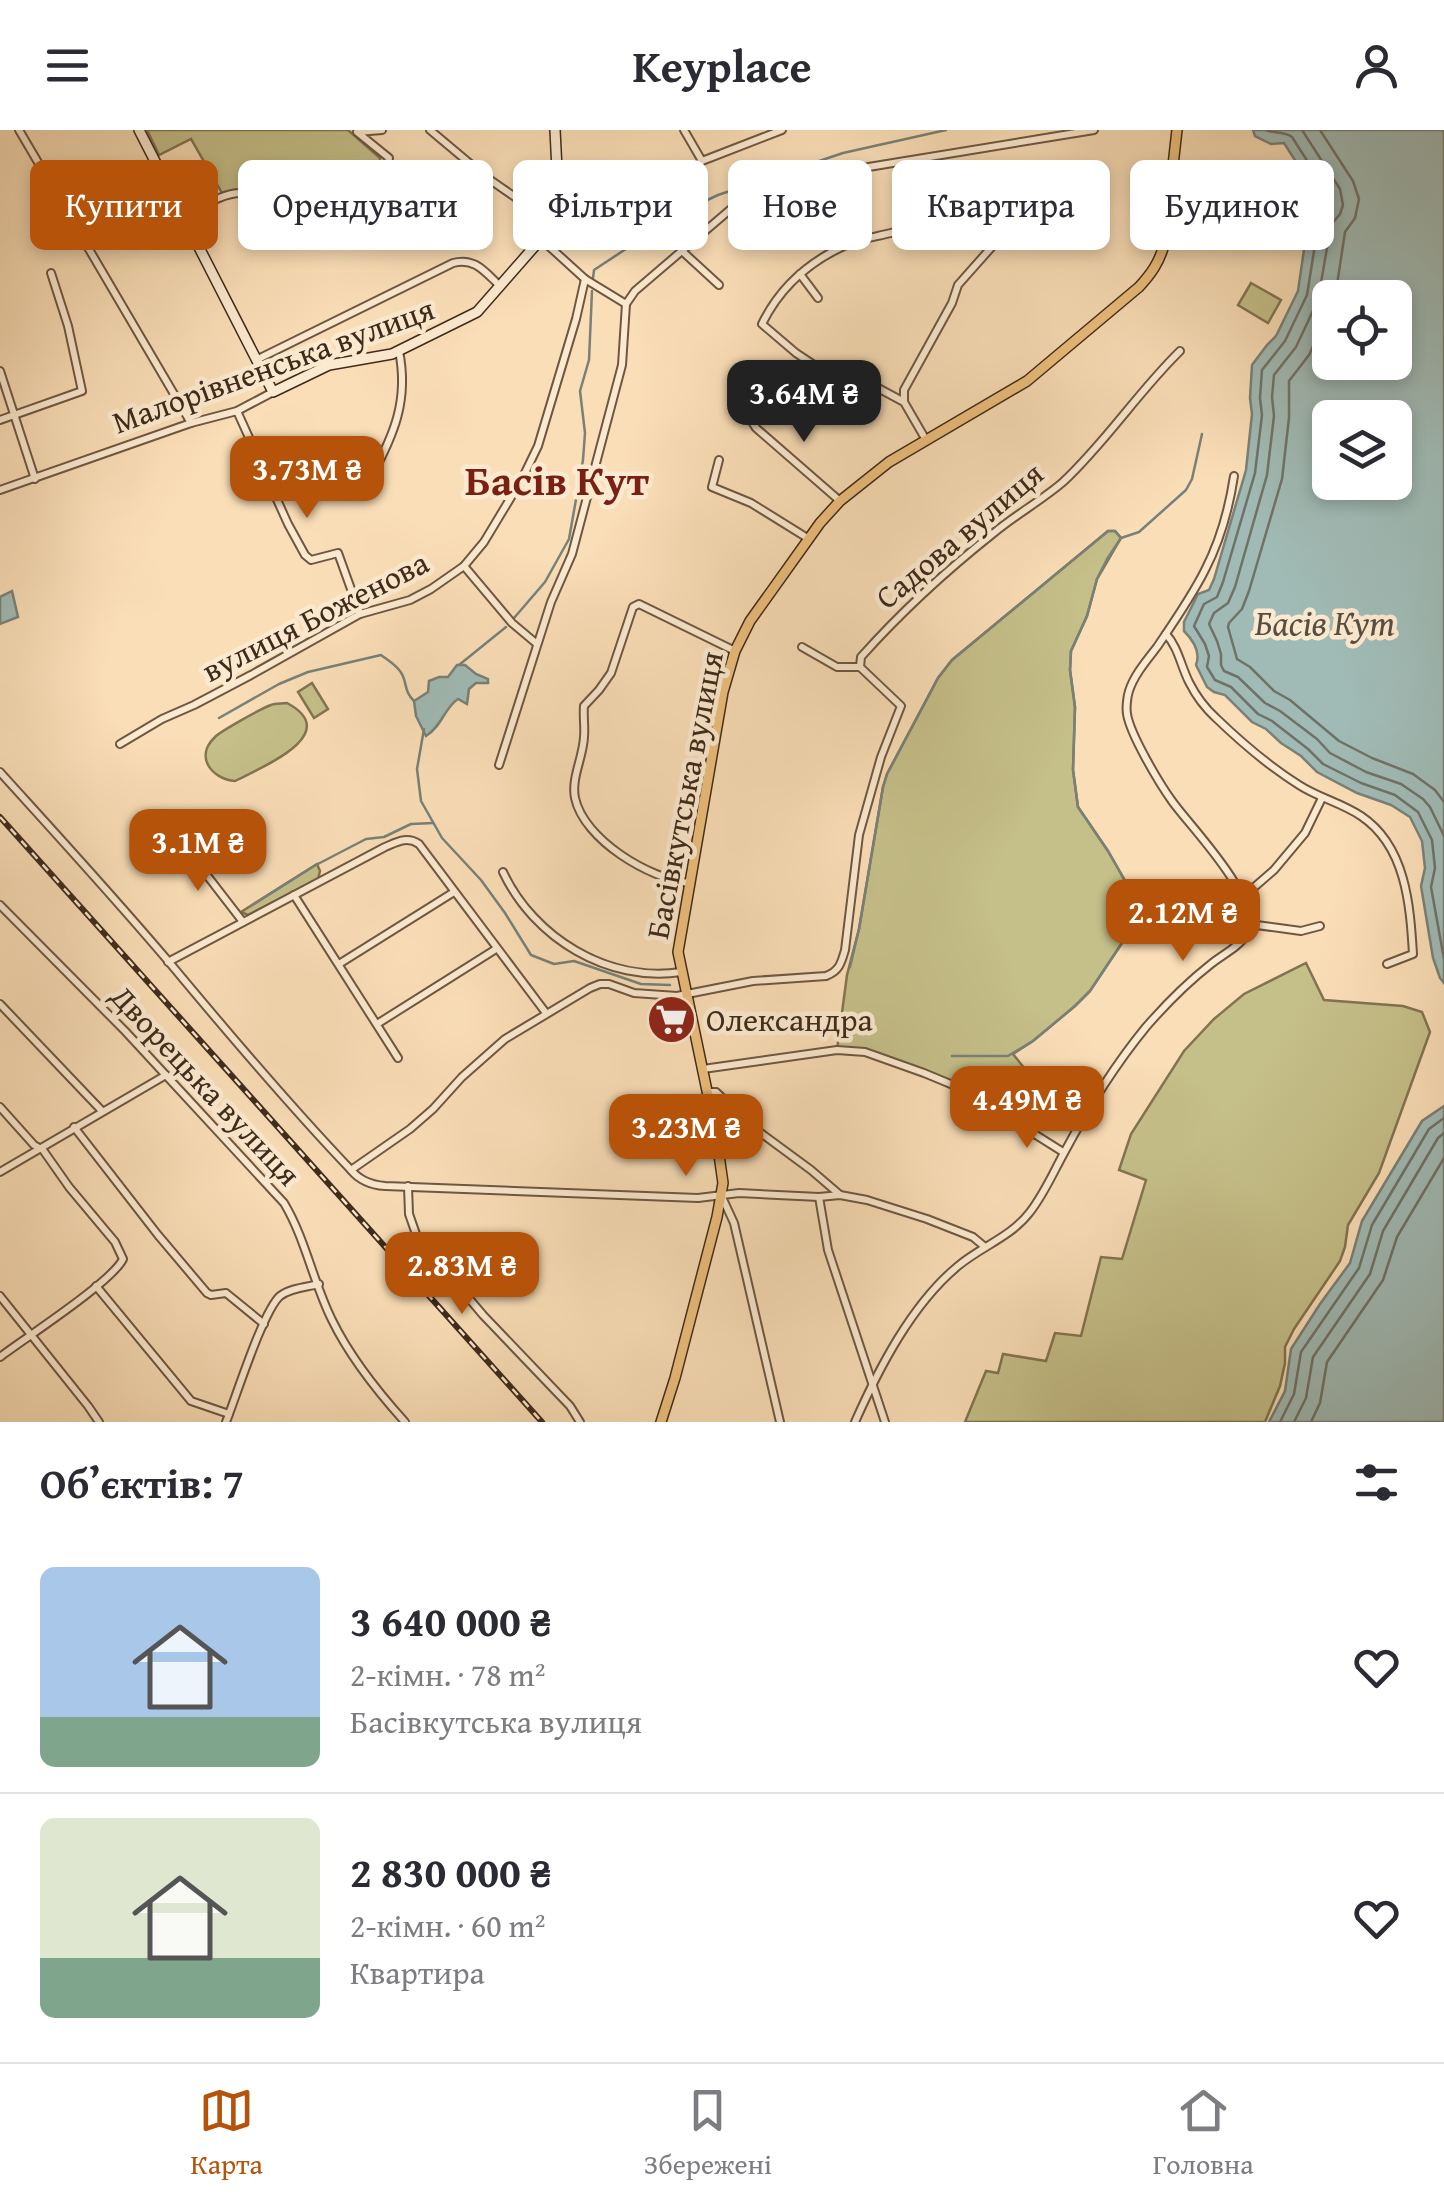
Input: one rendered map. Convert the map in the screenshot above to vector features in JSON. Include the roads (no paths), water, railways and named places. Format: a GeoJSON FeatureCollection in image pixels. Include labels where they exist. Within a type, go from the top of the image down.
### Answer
{"type":"FeatureCollection","features":[{"type":"Feature","properties":{"kind":"main road","name":"Басівкутська вулиця"},"geometry":{"type":"LineString","coordinates":[[661,1422],[722,1196],[708,1092],[678,952],[723,692],[735,652],[762,601],[840,501],[889,462],[1027,380],[1152,274],[1164,245],[1177,130]]}},
{"type":"Feature","properties":{"kind":"street"},"geometry":{"type":"LineString","coordinates":[[19,130],[191,423]]}},
{"type":"Feature","properties":{"kind":"street"},"geometry":{"type":"LineString","coordinates":[[139,130],[154,160]]}},
{"type":"Feature","properties":{"kind":"street"},"geometry":{"type":"LineString","coordinates":[[218,199],[240,192],[322,205],[358,196],[383,176],[389,158],[357,132],[382,130]]}},
{"type":"Feature","properties":{"kind":"street"},"geometry":{"type":"LineString","coordinates":[[430,130],[513,194]]}},
{"type":"Feature","properties":{"kind":"street","name":"Малорівненська вулиця"},"geometry":{"type":"LineString","coordinates":[[555,130],[556,160]]}},
{"type":"Feature","properties":{"kind":"street"},"geometry":{"type":"LineString","coordinates":[[684,130],[701,160]]}},
{"type":"Feature","properties":{"kind":"street"},"geometry":{"type":"LineString","coordinates":[[705,160],[782,130]]}},
{"type":"Feature","properties":{"kind":"street"},"geometry":{"type":"LineString","coordinates":[[872,166],[1094,130]]}},
{"type":"Feature","properties":{"kind":"street"},"geometry":{"type":"LineString","coordinates":[[498,765],[586,507],[622,365],[626,304],[635,291],[728,213]]}},
{"type":"Feature","properties":{"kind":"street"},"geometry":{"type":"LineString","coordinates":[[200,250],[273,392]]}},
{"type":"Feature","properties":{"kind":"street","name":"Малорівненська вулиця"},"geometry":{"type":"LineString","coordinates":[[0,490],[236,411],[329,365],[399,351],[477,312],[531,250]]}},
{"type":"Feature","properties":{"kind":"street"},"geometry":{"type":"LineString","coordinates":[[553,250],[585,279],[626,304]]}},
{"type":"Feature","properties":{"kind":"street"},"geometry":{"type":"LineString","coordinates":[[838,250],[800,274],[783,290],[762,324],[796,353],[846,385],[878,388],[904,402]]}},
{"type":"Feature","properties":{"kind":"street"},"geometry":{"type":"LineString","coordinates":[[926,440],[904,402],[904,390],[958,284],[990,250]]}},
{"type":"Feature","properties":{"kind":"street"},"geometry":{"type":"LineString","coordinates":[[682,251],[718,285]]}},
{"type":"Feature","properties":{"kind":"street"},"geometry":{"type":"LineString","coordinates":[[256,360],[453,263],[471,262],[500,286]]}},
{"type":"Feature","properties":{"kind":"street"},"geometry":{"type":"LineString","coordinates":[[0,420],[82,391],[68,326],[50,273]]}},
{"type":"Feature","properties":{"kind":"street"},"geometry":{"type":"LineString","coordinates":[[800,274],[818,298]]}},
{"type":"Feature","properties":{"kind":"street","name":"вулиця Боженова"},"geometry":{"type":"LineString","coordinates":[[120,744],[360,614],[410,600],[464,566],[484,542],[538,446],[585,279]]}},
{"type":"Feature","properties":{"kind":"street"},"geometry":{"type":"LineString","coordinates":[[371,477],[398,420],[403,392],[399,351]]}},
{"type":"Feature","properties":{"kind":"street","name":"Садова вулиця"},"geometry":{"type":"LineString","coordinates":[[860,667],[862,657],[910,604],[1083,462],[1180,351]]}},
{"type":"Feature","properties":{"kind":"street"},"geometry":{"type":"LineString","coordinates":[[0,372],[35,479]]}},
{"type":"Feature","properties":{"kind":"street"},"geometry":{"type":"LineString","coordinates":[[744,408],[756,428],[840,501]]}},
{"type":"Feature","properties":{"kind":"street"},"geometry":{"type":"LineString","coordinates":[[236,411],[305,555],[310,560],[338,553],[360,614]]}},
{"type":"Feature","properties":{"kind":"street"},"geometry":{"type":"LineString","coordinates":[[719,460],[712,488],[751,503],[808,539]]}},
{"type":"Feature","properties":{"kind":"street"},"geometry":{"type":"LineString","coordinates":[[855,1422],[888,1355],[934,1291],[958,1266],[1002,1239],[1031,1211],[1117,1064],[1148,1024],[1184,986],[1246,935],[1249,924],[1243,897],[1157,779],[1127,715],[1129,691],[1213,553],[1234,476]]}},
{"type":"Feature","properties":{"kind":"street"},"geometry":{"type":"LineString","coordinates":[[464,566],[512,622],[537,644]]}},
{"type":"Feature","properties":{"kind":"street"},"geometry":{"type":"LineString","coordinates":[[689,883],[654,873],[612,849],[582,815],[574,788],[584,743],[584,706],[611,673],[633,607],[639,604],[735,652]]}},
{"type":"Feature","properties":{"kind":"street"},"geometry":{"type":"LineString","coordinates":[[1166,634],[1202,705],[1298,785],[1363,817],[1387,845],[1402,871],[1413,954],[1387,964]]}},
{"type":"Feature","properties":{"kind":"street"},"geometry":{"type":"LineString","coordinates":[[351,1170],[433,1110],[462,1077],[506,1039],[600,984],[634,993],[686,995],[753,981],[835,972],[844,950],[859,835],[881,757],[901,706],[860,667],[838,667],[802,647]]}},
{"type":"Feature","properties":{"kind":"street"},"geometry":{"type":"LineString","coordinates":[[0,772],[357,1178],[375,1185],[680,1198],[739,1193],[840,1195],[867,1200],[974,1236],[986,1248]]}},
{"type":"Feature","properties":{"kind":"street"},"geometry":{"type":"LineString","coordinates":[[1243,897],[1274,870],[1305,834],[1322,798]]}},
{"type":"Feature","properties":{"kind":"street"},"geometry":{"type":"LineString","coordinates":[[168,962],[384,847],[412,839],[546,1013]]}},
{"type":"Feature","properties":{"kind":"street"},"geometry":{"type":"LineString","coordinates":[[182,843],[243,922]]}},
{"type":"Feature","properties":{"kind":"street"},"geometry":{"type":"LineString","coordinates":[[502,872],[534,919],[566,947],[640,973],[681,972]]}},
{"type":"Feature","properties":{"kind":"street"},"geometry":{"type":"LineString","coordinates":[[339,964],[454,892]]}},
{"type":"Feature","properties":{"kind":"street"},"geometry":{"type":"LineString","coordinates":[[294,895],[398,1058]]}},
{"type":"Feature","properties":{"kind":"street","name":"Дворецька вулиця"},"geometry":{"type":"LineString","coordinates":[[0,906],[166,1075],[284,1203],[296,1224],[331,1318],[354,1359],[406,1422]]}},
{"type":"Feature","properties":{"kind":"street"},"geometry":{"type":"LineString","coordinates":[[1249,924],[1302,931],[1320,926]]}},
{"type":"Feature","properties":{"kind":"street"},"geometry":{"type":"LineString","coordinates":[[377,1024],[496,949]]}},
{"type":"Feature","properties":{"kind":"street"},"geometry":{"type":"LineString","coordinates":[[0,1004],[102,1110]]}},
{"type":"Feature","properties":{"kind":"street"},"geometry":{"type":"LineString","coordinates":[[703,1069],[837,1050],[865,1052],[1006,1107],[1036,1136],[1064,1153]]}},
{"type":"Feature","properties":{"kind":"street"},"geometry":{"type":"LineString","coordinates":[[0,1172],[166,1075]]}},
{"type":"Feature","properties":{"kind":"street"},"geometry":{"type":"LineString","coordinates":[[708,1092],[716,1092],[754,1128],[840,1195]]}},
{"type":"Feature","properties":{"kind":"street"},"geometry":{"type":"LineString","coordinates":[[0,1106],[43,1150],[68,1187],[116,1242],[122,1258],[120,1265],[96,1286],[0,1357]]}},
{"type":"Feature","properties":{"kind":"street"},"geometry":{"type":"LineString","coordinates":[[74,1127],[207,1293],[226,1294],[264,1324]]}},
{"type":"Feature","properties":{"kind":"street"},"geometry":{"type":"LineString","coordinates":[[408,1186],[409,1214],[416,1237],[483,1315],[570,1406],[580,1422]]}},
{"type":"Feature","properties":{"kind":"street","name":"Басівкутська вулиця"},"geometry":{"type":"LineString","coordinates":[[722,1196],[734,1223],[780,1422]]}},
{"type":"Feature","properties":{"kind":"street"},"geometry":{"type":"LineString","coordinates":[[819,1196],[828,1250],[885,1422]]}},
{"type":"Feature","properties":{"kind":"street"},"geometry":{"type":"LineString","coordinates":[[96,1286],[190,1401],[228,1418],[278,1297],[318,1284]]}},
{"type":"Feature","properties":{"kind":"street"},"geometry":{"type":"LineString","coordinates":[[0,1296],[99,1422]]}},
{"type":"Feature","properties":{"kind":"water","name":"Басів Кут"},"geometry":{"type":"Polygon","coordinates":[[[1253,130],[1444,130],[1444,983],[1433,958],[1421,886],[1425,868],[1422,841],[1410,817],[1317,772],[1252,722],[1225,695],[1207,687],[1196,665],[1195,646],[1184,631],[1184,622],[1198,594],[1209,590],[1214,579],[1246,470],[1252,365],[1276,336],[1298,291],[1304,250],[1334,250],[1334,160],[1295,160],[1284,143],[1271,144],[1255,136],[1253,130]]]}},
{"type":"Feature","properties":{"kind":"water"},"geometry":{"type":"Polygon","coordinates":[[[12,591],[18,617],[0,624],[0,597],[12,591]]]}},
{"type":"Feature","properties":{"kind":"water"},"geometry":{"type":"Polygon","coordinates":[[[457,665],[465,665],[488,679],[488,683],[476,683],[469,689],[467,704],[458,699],[426,736],[414,701],[428,692],[429,681],[448,677],[457,665]]]}},
{"type":"Feature","properties":{"kind":"water"},"geometry":{"type":"Polygon","coordinates":[[[1444,1106],[1444,1422],[1269,1422],[1285,1391],[1291,1349],[1350,1263],[1362,1221],[1422,1121],[1444,1106]]]}},
{"type":"Feature","properties":{"kind":"waterway"},"geometry":{"type":"LineString","coordinates":[[593,278],[594,270],[682,212],[718,195],[843,153],[946,130]]}},
{"type":"Feature","properties":{"kind":"waterway"},"geometry":{"type":"LineString","coordinates":[[514,618],[545,582],[569,539],[583,460],[585,433],[580,391],[589,360],[592,291]]}},
{"type":"Feature","properties":{"kind":"waterway"},"geometry":{"type":"LineString","coordinates":[[952,1056],[1008,1056],[1033,1041],[1090,991],[1124,940],[1129,920],[1124,879],[1078,807],[1073,770],[1075,707],[1071,651],[1107,559],[1121,538],[1139,532],[1186,490],[1202,434]]}},
{"type":"Feature","properties":{"kind":"waterway"},"geometry":{"type":"LineString","coordinates":[[850,967],[883,787],[938,678],[952,660],[1108,531],[1115,531],[1121,538]]}},
{"type":"Feature","properties":{"kind":"waterway"},"geometry":{"type":"LineString","coordinates":[[459,665],[506,627]]}},
{"type":"Feature","properties":{"kind":"waterway"},"geometry":{"type":"LineString","coordinates":[[219,718],[308,672],[381,655],[400,671],[414,701]]}},
{"type":"Feature","properties":{"kind":"waterway"},"geometry":{"type":"LineString","coordinates":[[424,729],[417,769],[421,801],[442,838],[481,880],[531,955],[554,964],[574,961],[641,984],[670,985]]}},
{"type":"Feature","properties":{"kind":"waterway"},"geometry":{"type":"LineString","coordinates":[[251,906],[366,839],[384,837],[411,824],[433,823]]}},
{"type":"Feature","properties":{"kind":"railway"},"geometry":{"type":"LineString","coordinates":[[0,817],[542,1422]]}},
{"type":"Feature","properties":{"kind":"place","name":"Олександра"},"geometry":{"type":"Point","coordinates":[671,1019]}},
{"type":"Feature","properties":{"kind":"district","name":"Басів Кут"},"geometry":{"type":"Point","coordinates":[557,479]}}]}
